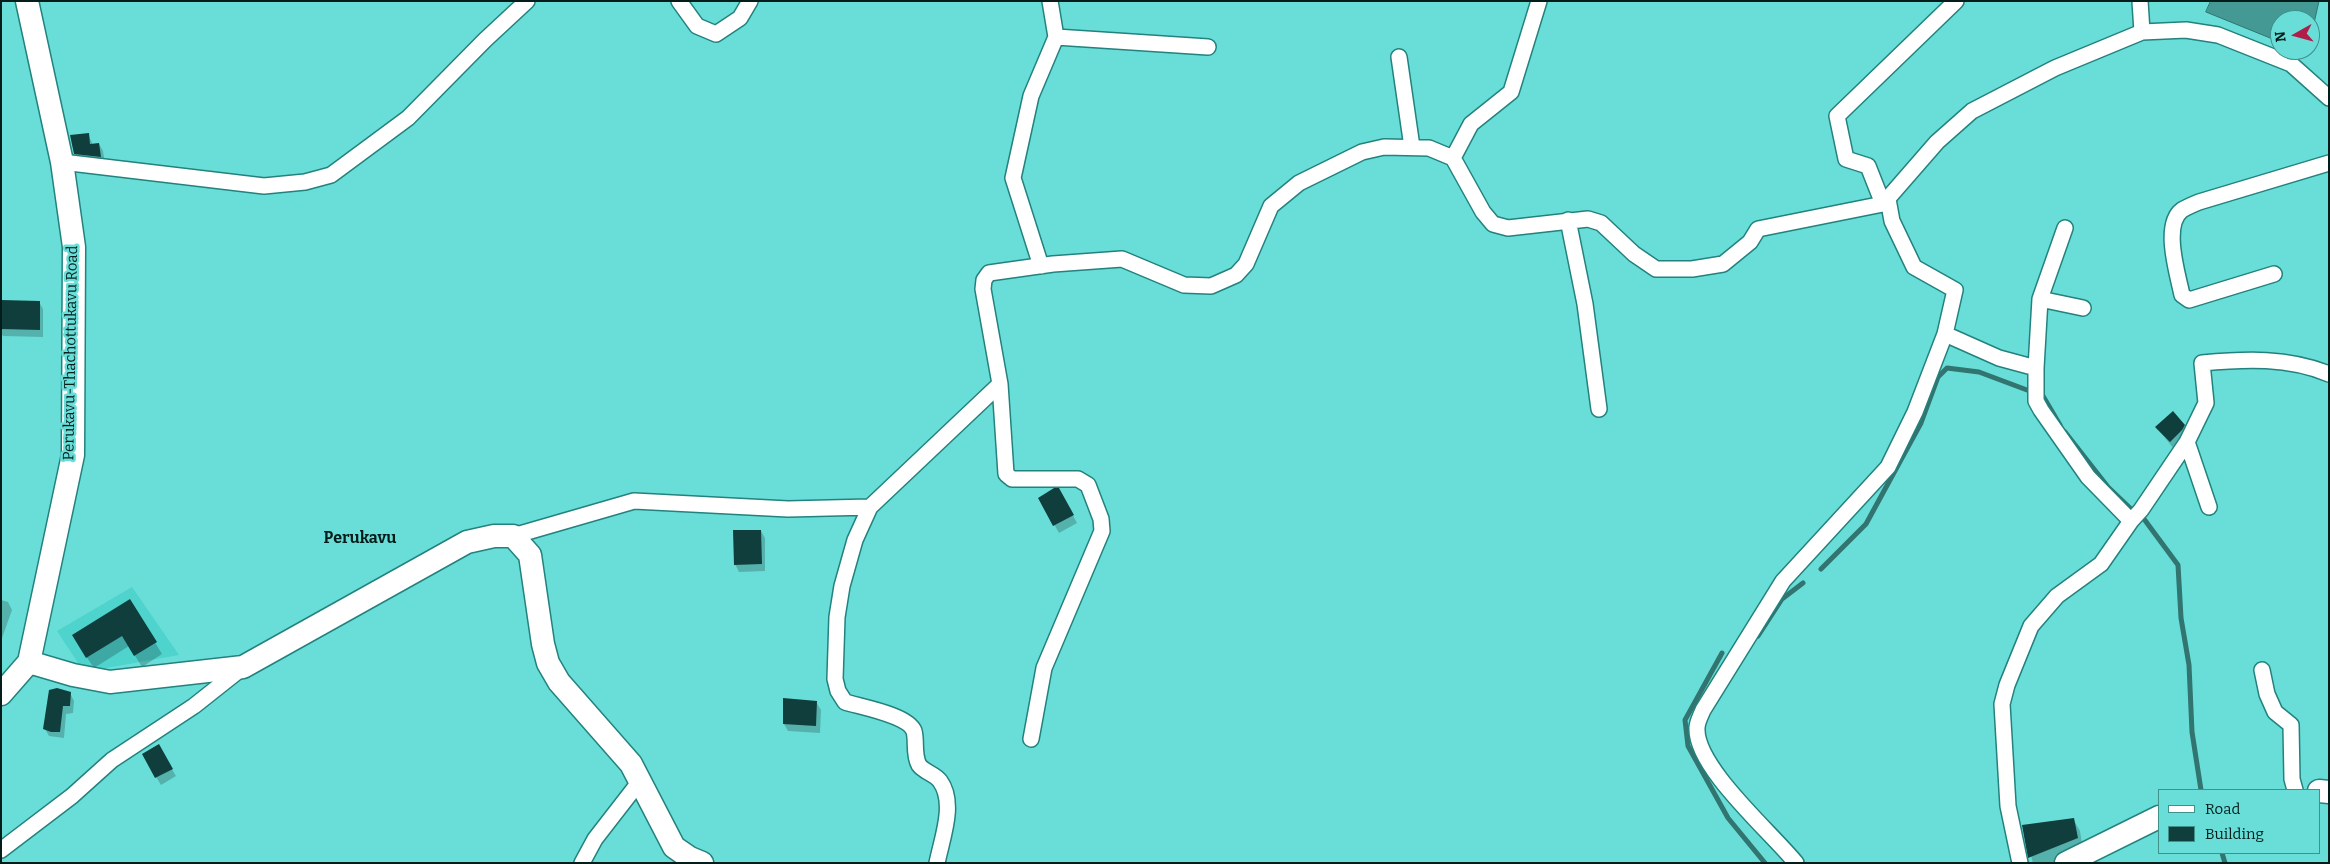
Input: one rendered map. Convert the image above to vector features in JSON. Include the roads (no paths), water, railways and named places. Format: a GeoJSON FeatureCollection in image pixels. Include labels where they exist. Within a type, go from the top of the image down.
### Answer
{"type":"FeatureCollection","features":[{"type":"Feature","properties":{"kind":"street","name":"Perukavu-Thachottukavu Road"},"geometry":{"type":"LineString","coordinates":[[1,694],[29,662],[73,455],[74,247],[62,162],[27,1]]}},
{"type":"Feature","properties":{"kind":"street"},"geometry":{"type":"LineString","coordinates":[[62,162],[264,186],[304,182],[330,175],[408,118],[485,40],[527,1]]}},
{"type":"Feature","properties":{"kind":"street"},"geometry":{"type":"LineString","coordinates":[[679,1],[697,26],[716,34],[740,18],[750,1]]}},
{"type":"Feature","properties":{"kind":"street"},"geometry":{"type":"LineString","coordinates":[[1041,266],[1014,178],[1031,96],[1056,37],[1050,1]]}},
{"type":"Feature","properties":{"kind":"street"},"geometry":{"type":"LineString","coordinates":[[1453,158],[1472,124],[1511,92],[1539,1]]}},
{"type":"Feature","properties":{"kind":"street"},"geometry":{"type":"LineString","coordinates":[[1796,863],[1714,773],[1698,742],[1697,727],[1703,710],[1783,581],[1888,467],[1915,412],[1945,334],[1955,290],[1914,267],[1868,166],[1846,159],[1838,116],[1956,1]]}},
{"type":"Feature","properties":{"kind":"street"},"geometry":{"type":"LineString","coordinates":[[2140,1],[2142,32]]}},
{"type":"Feature","properties":{"kind":"street"},"geometry":{"type":"LineString","coordinates":[[1031,739],[1044,668],[1102,531],[1101,519],[1088,485],[1078,479],[1012,479],[1006,474],[1000,384],[983,289],[984,280],[989,274],[1041,266],[1122,259],[1184,285],[1211,286],[1236,275],[1246,264],[1272,206],[1299,183],[1362,152],[1384,147],[1429,148],[1453,158],[1483,212],[1493,224],[1508,228],[1588,218],[1601,223],[1634,254],[1656,269],[1692,269],[1723,264],[1750,242],[1758,229],[1885,202],[1933,147],[1972,111],[2055,68],[2142,32],[2186,30],[2218,35],[2291,64],[2329,98]]}},
{"type":"Feature","properties":{"kind":"street"},"geometry":{"type":"LineString","coordinates":[[1056,37],[1208,47]]}},
{"type":"Feature","properties":{"kind":"street"},"geometry":{"type":"LineString","coordinates":[[1399,57],[1412,147]]}},
{"type":"Feature","properties":{"kind":"street"},"geometry":{"type":"LineString","coordinates":[[2274,274],[2189,300],[2182,296],[2171,237],[2172,223],[2180,211],[2199,202],[2329,162]]}},
{"type":"Feature","properties":{"kind":"street"},"geometry":{"type":"LineString","coordinates":[[1568,220],[1585,304],[1599,409]]}},
{"type":"Feature","properties":{"kind":"street"},"geometry":{"type":"LineString","coordinates":[[2064,228],[2040,298],[2036,401],[2088,477],[2136,516]]}},
{"type":"Feature","properties":{"kind":"street"},"geometry":{"type":"LineString","coordinates":[[2040,298],[2083,308]]}},
{"type":"Feature","properties":{"kind":"street"},"geometry":{"type":"LineString","coordinates":[[1945,334],[1999,358],[2036,368]]}},
{"type":"Feature","properties":{"kind":"street"},"geometry":{"type":"LineString","coordinates":[[2020,863],[2008,806],[2002,704],[2006,685],[2031,626],[2057,596],[2101,564],[2187,442],[2206,403],[2202,363],[2267,360],[2312,367],[2329,374]]}},
{"type":"Feature","properties":{"kind":"street"},"geometry":{"type":"LineString","coordinates":[[937,863],[948,808],[947,791],[939,779],[920,767],[916,756],[914,730],[904,720],[845,702],[838,691],[835,679],[837,617],[842,586],[855,540],[870,507],[1000,384]]}},
{"type":"Feature","properties":{"kind":"street"},"geometry":{"type":"LineString","coordinates":[[2187,442],[2209,507]]}},
{"type":"Feature","properties":{"kind":"street"},"geometry":{"type":"LineString","coordinates":[[1,850],[72,796],[112,760],[194,706],[243,666],[467,542],[494,536],[513,536],[634,501],[788,509],[870,507]]}},
{"type":"Feature","properties":{"kind":"street"},"geometry":{"type":"LineString","coordinates":[[513,536],[530,555],[543,644],[548,663],[560,682],[631,764],[674,847],[690,858],[702,863]]}},
{"type":"Feature","properties":{"kind":"street"},"geometry":{"type":"LineString","coordinates":[[29,662],[73,675],[110,682],[243,666]]}},
{"type":"Feature","properties":{"kind":"street"},"geometry":{"type":"LineString","coordinates":[[2262,670],[2267,694],[2275,712],[2291,726],[2294,789]]}},
{"type":"Feature","properties":{"kind":"street"},"geometry":{"type":"LineString","coordinates":[[582,863],[595,839],[640,781]]}},
{"type":"Feature","properties":{"kind":"street"},"geometry":{"type":"LineString","coordinates":[[2066,863],[2158,817]]}},
{"type":"Feature","properties":{"kind":"waterway"},"geometry":{"type":"LineString","coordinates":[[1821,569],[1866,524],[1921,423],[1938,377],[1947,368],[1979,372],[2043,396],[2060,425]]}},
{"type":"Feature","properties":{"kind":"waterway"},"geometry":{"type":"LineString","coordinates":[[2065,432],[2108,487],[2131,509]]}},
{"type":"Feature","properties":{"kind":"waterway"},"geometry":{"type":"LineString","coordinates":[[2144,519],[2178,565],[2181,618],[2189,665],[2192,732],[2201,789]]}},
{"type":"Feature","properties":{"kind":"waterway"},"geometry":{"type":"LineString","coordinates":[[1758,636],[1782,599],[1803,583]]}},
{"type":"Feature","properties":{"kind":"waterway"},"geometry":{"type":"LineString","coordinates":[[1722,653],[1685,720],[1688,746],[1728,818],[1765,863]]}},
{"type":"Feature","properties":{"kind":"waterway"},"geometry":{"type":"LineString","coordinates":[[2222,854],[2225,863]]}},
{"type":"Feature","properties":{"kind":"district","name":"Perukavu"},"geometry":{"type":"Point","coordinates":[360,539]}}]}
